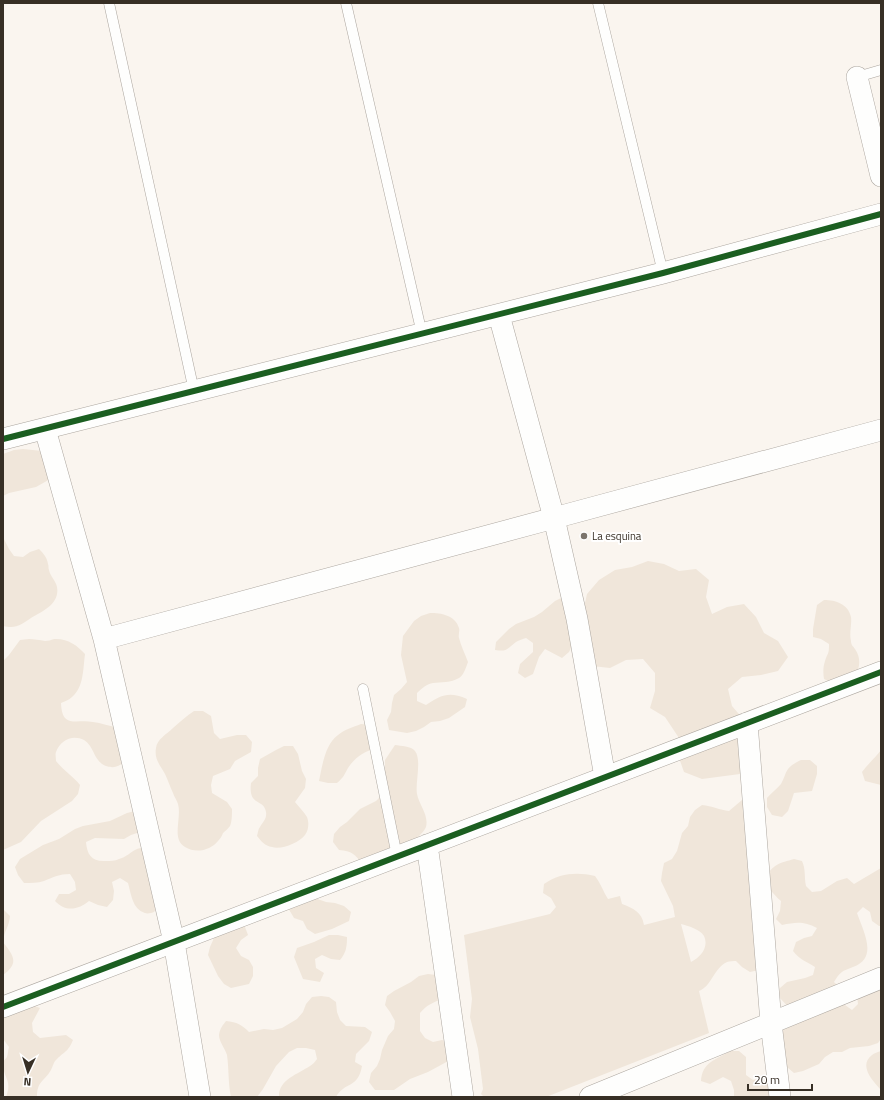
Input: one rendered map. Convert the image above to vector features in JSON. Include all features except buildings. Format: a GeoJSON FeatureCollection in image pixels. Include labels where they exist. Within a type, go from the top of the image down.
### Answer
{"type":"FeatureCollection","features":[{"type":"Feature","properties":{"kind":"street"},"geometry":{"type":"LineString","coordinates":[[857,77],[881,176]]}},
{"type":"Feature","properties":{"kind":"street"},"geometry":{"type":"LineString","coordinates":[[3,440],[663,273],[881,214]]}},
{"type":"Feature","properties":{"kind":"street"},"geometry":{"type":"LineString","coordinates":[[499,315],[554,518],[577,620],[605,777]]}},
{"type":"Feature","properties":{"kind":"street"},"geometry":{"type":"LineString","coordinates":[[45,429],[104,639],[174,942],[200,1097]]}},
{"type":"Feature","properties":{"kind":"street"},"geometry":{"type":"LineString","coordinates":[[104,639],[881,430]]}},
{"type":"Feature","properties":{"kind":"street"},"geometry":{"type":"LineString","coordinates":[[3,1007],[881,672]]}},
{"type":"Feature","properties":{"kind":"street"},"geometry":{"type":"LineString","coordinates":[[747,723],[771,1023],[780,1097]]}},
{"type":"Feature","properties":{"kind":"street"},"geometry":{"type":"LineString","coordinates":[[427,845],[463,1097]]}},
{"type":"Feature","properties":{"kind":"street"},"geometry":{"type":"LineString","coordinates":[[590,1097],[881,978]]}},
{"type":"Feature","properties":{"kind":"lane"},"geometry":{"type":"LineString","coordinates":[[109,3],[194,391]]}},
{"type":"Feature","properties":{"kind":"lane"},"geometry":{"type":"LineString","coordinates":[[346,3],[422,334]]}},
{"type":"Feature","properties":{"kind":"lane"},"geometry":{"type":"LineString","coordinates":[[598,3],[663,273]]}},
{"type":"Feature","properties":{"kind":"lane"},"geometry":{"type":"LineString","coordinates":[[857,77],[881,70]]}},
{"type":"Feature","properties":{"kind":"lane"},"geometry":{"type":"LineString","coordinates":[[363,690],[398,856]]}},
{"type":"Feature","properties":{"kind":"shaded area"},"geometry":{"type":"Polygon","coordinates":[[[23,449],[42,451],[52,478],[36,487],[9,493],[3,496],[3,454],[14,450],[23,449]]]}},
{"type":"Feature","properties":{"kind":"shaded area"},"geometry":{"type":"Polygon","coordinates":[[[3,537],[14,556],[23,557],[30,552],[39,549],[47,559],[50,572],[57,587],[56,598],[50,606],[15,627],[3,626],[3,537]]]}},
{"type":"Feature","properties":{"kind":"shaded area"},"geometry":{"type":"Polygon","coordinates":[[[648,561],[664,564],[679,571],[696,569],[709,580],[706,597],[712,614],[727,607],[744,604],[756,617],[764,633],[778,641],[788,657],[778,671],[742,677],[728,689],[732,706],[744,720],[757,731],[760,749],[756,766],[740,774],[702,779],[684,772],[678,755],[679,738],[665,717],[650,708],[655,691],[655,673],[643,659],[626,660],[610,668],[592,666],[583,612],[587,594],[599,580],[615,570],[632,567],[648,561]]]}},
{"type":"Feature","properties":{"kind":"shaded area"},"geometry":{"type":"Polygon","coordinates":[[[563,597],[573,644],[569,652],[562,658],[545,649],[539,657],[533,674],[525,678],[518,673],[520,664],[533,652],[533,643],[526,638],[517,641],[507,649],[499,651],[495,650],[496,642],[516,624],[534,617],[555,601],[563,597]]]}},
{"type":"Feature","properties":{"kind":"shaded area"},"geometry":{"type":"Polygon","coordinates":[[[824,600],[837,602],[847,609],[851,617],[851,642],[859,659],[856,675],[832,683],[824,679],[823,674],[825,661],[829,652],[829,644],[821,639],[813,637],[817,605],[824,600]]]}},
{"type":"Feature","properties":{"kind":"shaded area"},"geometry":{"type":"Polygon","coordinates":[[[430,613],[447,616],[454,620],[459,629],[460,641],[468,662],[461,677],[449,682],[427,685],[417,693],[417,701],[426,705],[445,695],[455,695],[467,699],[465,707],[449,718],[431,722],[416,731],[407,733],[389,730],[387,720],[391,712],[394,695],[407,682],[401,655],[403,636],[414,621],[421,616],[430,613]]]}},
{"type":"Feature","properties":{"kind":"shaded area"},"geometry":{"type":"Polygon","coordinates":[[[29,639],[48,641],[59,639],[67,641],[75,645],[85,654],[79,688],[71,698],[61,703],[64,717],[71,721],[87,721],[118,728],[126,760],[117,766],[106,766],[99,761],[88,743],[84,740],[80,738],[71,738],[64,741],[56,752],[56,761],[80,785],[78,794],[72,801],[41,821],[21,842],[3,850],[3,661],[20,640],[29,639]]]}},
{"type":"Feature","properties":{"kind":"shaded area"},"geometry":{"type":"Polygon","coordinates":[[[194,711],[203,711],[211,716],[214,733],[220,739],[237,735],[246,735],[252,742],[251,752],[235,761],[230,769],[213,776],[211,785],[212,793],[227,802],[232,809],[232,818],[230,826],[215,844],[207,849],[198,851],[185,847],[179,839],[178,804],[156,755],[157,745],[160,739],[194,711]]]}},
{"type":"Feature","properties":{"kind":"shaded area"},"geometry":{"type":"Polygon","coordinates":[[[361,724],[370,726],[376,731],[376,748],[357,757],[337,783],[319,781],[325,756],[330,744],[338,735],[361,724]]]}},
{"type":"Feature","properties":{"kind":"shaded area"},"geometry":{"type":"Polygon","coordinates":[[[395,745],[411,748],[417,755],[417,794],[425,814],[427,823],[426,827],[414,840],[362,864],[353,854],[347,851],[339,850],[333,842],[334,834],[360,809],[376,801],[382,795],[385,786],[385,760],[395,745]]]}},
{"type":"Feature","properties":{"kind":"shaded area"},"geometry":{"type":"Polygon","coordinates":[[[284,746],[293,746],[298,754],[302,771],[306,779],[305,788],[295,802],[307,817],[308,826],[305,835],[299,841],[285,847],[276,848],[265,844],[257,836],[265,819],[266,812],[265,808],[252,796],[251,783],[258,776],[260,759],[284,746]]]}},
{"type":"Feature","properties":{"kind":"shaded area"},"geometry":{"type":"Polygon","coordinates":[[[881,750],[881,785],[865,781],[862,772],[881,750]]]}},
{"type":"Feature","properties":{"kind":"shaded area"},"geometry":{"type":"Polygon","coordinates":[[[801,760],[810,760],[817,766],[817,774],[812,791],[794,793],[788,811],[782,817],[772,815],[767,807],[767,798],[781,784],[789,768],[801,760]]]}},
{"type":"Feature","properties":{"kind":"shaded area"},"geometry":{"type":"Polygon","coordinates":[[[750,797],[746,839],[759,970],[750,972],[736,961],[728,962],[719,968],[707,986],[699,991],[709,1033],[546,1097],[484,1097],[481,1094],[483,1089],[478,1049],[470,1017],[472,999],[464,935],[550,914],[556,907],[551,898],[543,893],[544,884],[550,880],[569,874],[595,876],[608,899],[620,896],[622,904],[636,911],[641,917],[644,925],[675,917],[673,906],[661,881],[662,873],[664,863],[672,859],[677,851],[682,833],[688,826],[690,817],[695,810],[702,805],[729,811],[742,800],[750,797]],[[681,924],[691,962],[701,954],[705,948],[704,936],[700,931],[681,924]]]}},
{"type":"Feature","properties":{"kind":"shaded area"},"geometry":{"type":"Polygon","coordinates":[[[135,811],[140,832],[124,839],[95,838],[86,842],[91,857],[101,861],[116,860],[135,850],[147,847],[159,904],[154,912],[146,913],[137,908],[128,883],[120,878],[112,882],[114,891],[113,900],[107,907],[89,901],[80,907],[70,909],[63,907],[55,901],[59,894],[69,894],[76,890],[75,882],[70,874],[60,875],[37,883],[24,883],[18,875],[15,867],[20,859],[43,845],[59,839],[83,826],[110,821],[135,811]]]}},
{"type":"Feature","properties":{"kind":"shaded area"},"geometry":{"type":"Polygon","coordinates":[[[794,859],[802,861],[806,886],[812,892],[821,891],[837,881],[847,878],[854,884],[881,868],[881,926],[872,921],[870,912],[863,907],[857,913],[867,943],[865,957],[861,963],[842,972],[834,982],[840,988],[845,1005],[852,1010],[858,1004],[857,995],[881,972],[881,1039],[878,1043],[869,1046],[850,1048],[842,1052],[833,1052],[825,1057],[819,1064],[794,1073],[787,1067],[776,1042],[792,1011],[779,997],[780,988],[787,982],[813,975],[815,967],[793,951],[796,942],[812,936],[817,928],[808,924],[800,923],[782,925],[776,919],[780,911],[781,901],[771,891],[765,878],[777,865],[794,859]]]}},
{"type":"Feature","properties":{"kind":"shaded area"},"geometry":{"type":"Polygon","coordinates":[[[309,896],[344,906],[351,912],[349,921],[332,929],[315,934],[307,929],[303,921],[294,918],[287,906],[309,896]]]}},
{"type":"Feature","properties":{"kind":"shaded area"},"geometry":{"type":"Polygon","coordinates":[[[3,909],[10,916],[3,942],[3,909]]]}},
{"type":"Feature","properties":{"kind":"shaded area"},"geometry":{"type":"Polygon","coordinates":[[[237,925],[245,927],[248,935],[241,940],[236,948],[241,956],[249,960],[253,967],[253,976],[249,984],[231,988],[224,984],[218,976],[208,955],[214,938],[237,925]]]}},
{"type":"Feature","properties":{"kind":"shaded area"},"geometry":{"type":"Polygon","coordinates":[[[329,935],[347,937],[344,955],[340,960],[331,959],[322,955],[315,959],[316,968],[324,973],[320,982],[303,979],[294,957],[297,948],[329,935]]]}},
{"type":"Feature","properties":{"kind":"shaded area"},"geometry":{"type":"Polygon","coordinates":[[[3,942],[12,955],[13,963],[12,967],[3,975],[3,942]]]}},
{"type":"Feature","properties":{"kind":"shaded area"},"geometry":{"type":"Polygon","coordinates":[[[428,974],[436,975],[443,999],[430,1004],[420,1013],[420,1031],[425,1038],[433,1042],[442,1040],[450,1043],[452,1059],[428,1072],[410,1079],[394,1090],[375,1090],[369,1082],[371,1073],[377,1066],[388,1036],[394,1029],[395,1021],[385,1005],[387,996],[419,976],[428,974]]]}},
{"type":"Feature","properties":{"kind":"shaded area"},"geometry":{"type":"Polygon","coordinates":[[[312,997],[329,997],[336,1002],[340,1020],[346,1026],[365,1027],[372,1032],[369,1041],[356,1054],[355,1062],[362,1066],[358,1078],[343,1089],[336,1097],[279,1097],[282,1086],[285,1082],[314,1063],[317,1059],[315,1050],[297,1048],[289,1052],[276,1066],[257,1097],[231,1097],[227,1055],[219,1035],[226,1021],[239,1024],[249,1032],[282,1028],[297,1019],[312,997]]]}},
{"type":"Feature","properties":{"kind":"shaded area"},"geometry":{"type":"Polygon","coordinates":[[[32,1005],[40,1008],[32,1023],[33,1032],[40,1038],[66,1035],[73,1040],[68,1049],[55,1061],[51,1070],[38,1088],[37,1097],[6,1097],[8,1092],[8,1084],[3,1062],[7,1057],[9,1047],[3,1039],[3,1014],[32,1005]]]}},
{"type":"Feature","properties":{"kind":"shaded area"},"geometry":{"type":"Polygon","coordinates":[[[730,1051],[739,1051],[746,1057],[746,1075],[753,1080],[770,1077],[770,1097],[734,1097],[734,1090],[731,1081],[723,1077],[710,1084],[701,1081],[704,1070],[707,1066],[715,1059],[730,1051]]]}},
{"type":"Feature","properties":{"kind":"shaded area"},"geometry":{"type":"Polygon","coordinates":[[[881,1051],[881,1090],[868,1073],[866,1064],[872,1055],[881,1051]]]}},
{"type":"Feature","properties":{"kind":"cycle path"},"geometry":{"type":"LineString","coordinates":[[3,439],[663,273],[881,214]]}},
{"type":"Feature","properties":{"kind":"cycle path"},"geometry":{"type":"LineString","coordinates":[[3,1007],[881,672]]}},
{"type":"Feature","properties":{"kind":"place","name":"La esquina"},"geometry":{"type":"Point","coordinates":[584,536]}}]}
